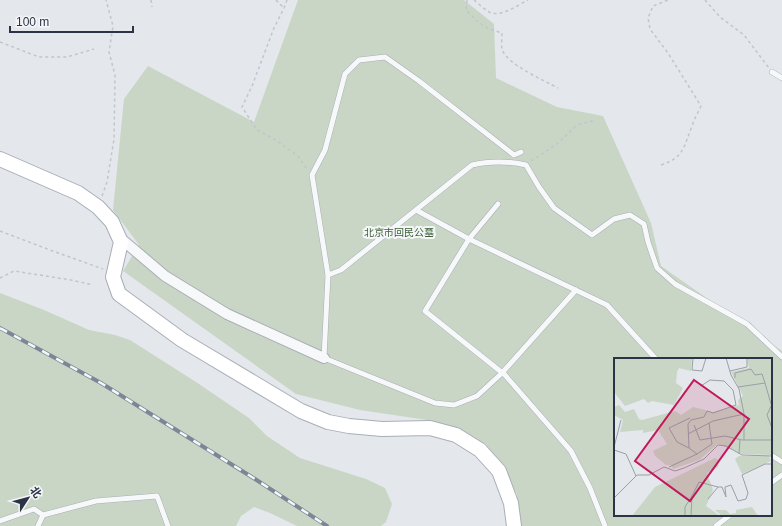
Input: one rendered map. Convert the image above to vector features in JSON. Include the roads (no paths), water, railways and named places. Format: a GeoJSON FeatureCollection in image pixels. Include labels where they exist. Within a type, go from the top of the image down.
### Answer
{"type":"FeatureCollection","features":[{"type":"Feature","properties":{"kind":"street"},"geometry":{"type":"LineString","coordinates":[[0,160],[78,193],[98,207],[112,222],[121,242],[113,277],[119,294],[182,340],[301,411],[328,422],[349,426],[382,429],[430,428],[456,435],[480,450],[499,470],[511,503],[514,526]]}},
{"type":"Feature","properties":{"kind":"street"},"geometry":{"type":"LineString","coordinates":[[119,238],[164,276],[226,314],[324,358]]}},
{"type":"Feature","properties":{"kind":"lane"},"geometry":{"type":"LineString","coordinates":[[521,152],[514,155],[419,81],[385,57],[359,60],[345,74],[325,150],[312,176],[328,275],[324,358],[435,403],[454,405],[477,396],[502,373],[576,290]]}},
{"type":"Feature","properties":{"kind":"lane"},"geometry":{"type":"LineString","coordinates":[[772,72],[782,78]]}},
{"type":"Feature","properties":{"kind":"lane"},"geometry":{"type":"LineString","coordinates":[[328,275],[340,270],[472,165],[483,162],[518,163],[526,165],[538,187],[554,208],[592,235],[614,219],[630,215],[644,224],[656,268],[675,284],[747,324],[782,357]]}},
{"type":"Feature","properties":{"kind":"lane"},"geometry":{"type":"LineString","coordinates":[[498,204],[469,238],[424,311],[505,375],[572,451],[590,488],[605,526]]}},
{"type":"Feature","properties":{"kind":"lane"},"geometry":{"type":"LineString","coordinates":[[416,210],[469,238],[607,305],[655,358]]}},
{"type":"Feature","properties":{"kind":"lane"},"geometry":{"type":"LineString","coordinates":[[772,456],[782,462]]}},
{"type":"Feature","properties":{"kind":"lane"},"geometry":{"type":"LineString","coordinates":[[772,483],[782,475]]}},
{"type":"Feature","properties":{"kind":"lane"},"geometry":{"type":"LineString","coordinates":[[0,521],[34,509],[43,515],[96,501],[157,496],[168,526]]}},
{"type":"Feature","properties":{"kind":"lane"},"geometry":{"type":"LineString","coordinates":[[38,526],[43,515]]}},
{"type":"Feature","properties":{"kind":"lane"},"geometry":{"type":"LineString","coordinates":[[716,526],[729,516]]}},
{"type":"Feature","properties":{"kind":"railway"},"geometry":{"type":"LineString","coordinates":[[0,328],[101,383],[255,479],[327,526]]}},
{"type":"Feature","properties":{"kind":"park label","name":"北京市回民公墓"},"geometry":{"type":"Point","coordinates":[399,232]}}]}
